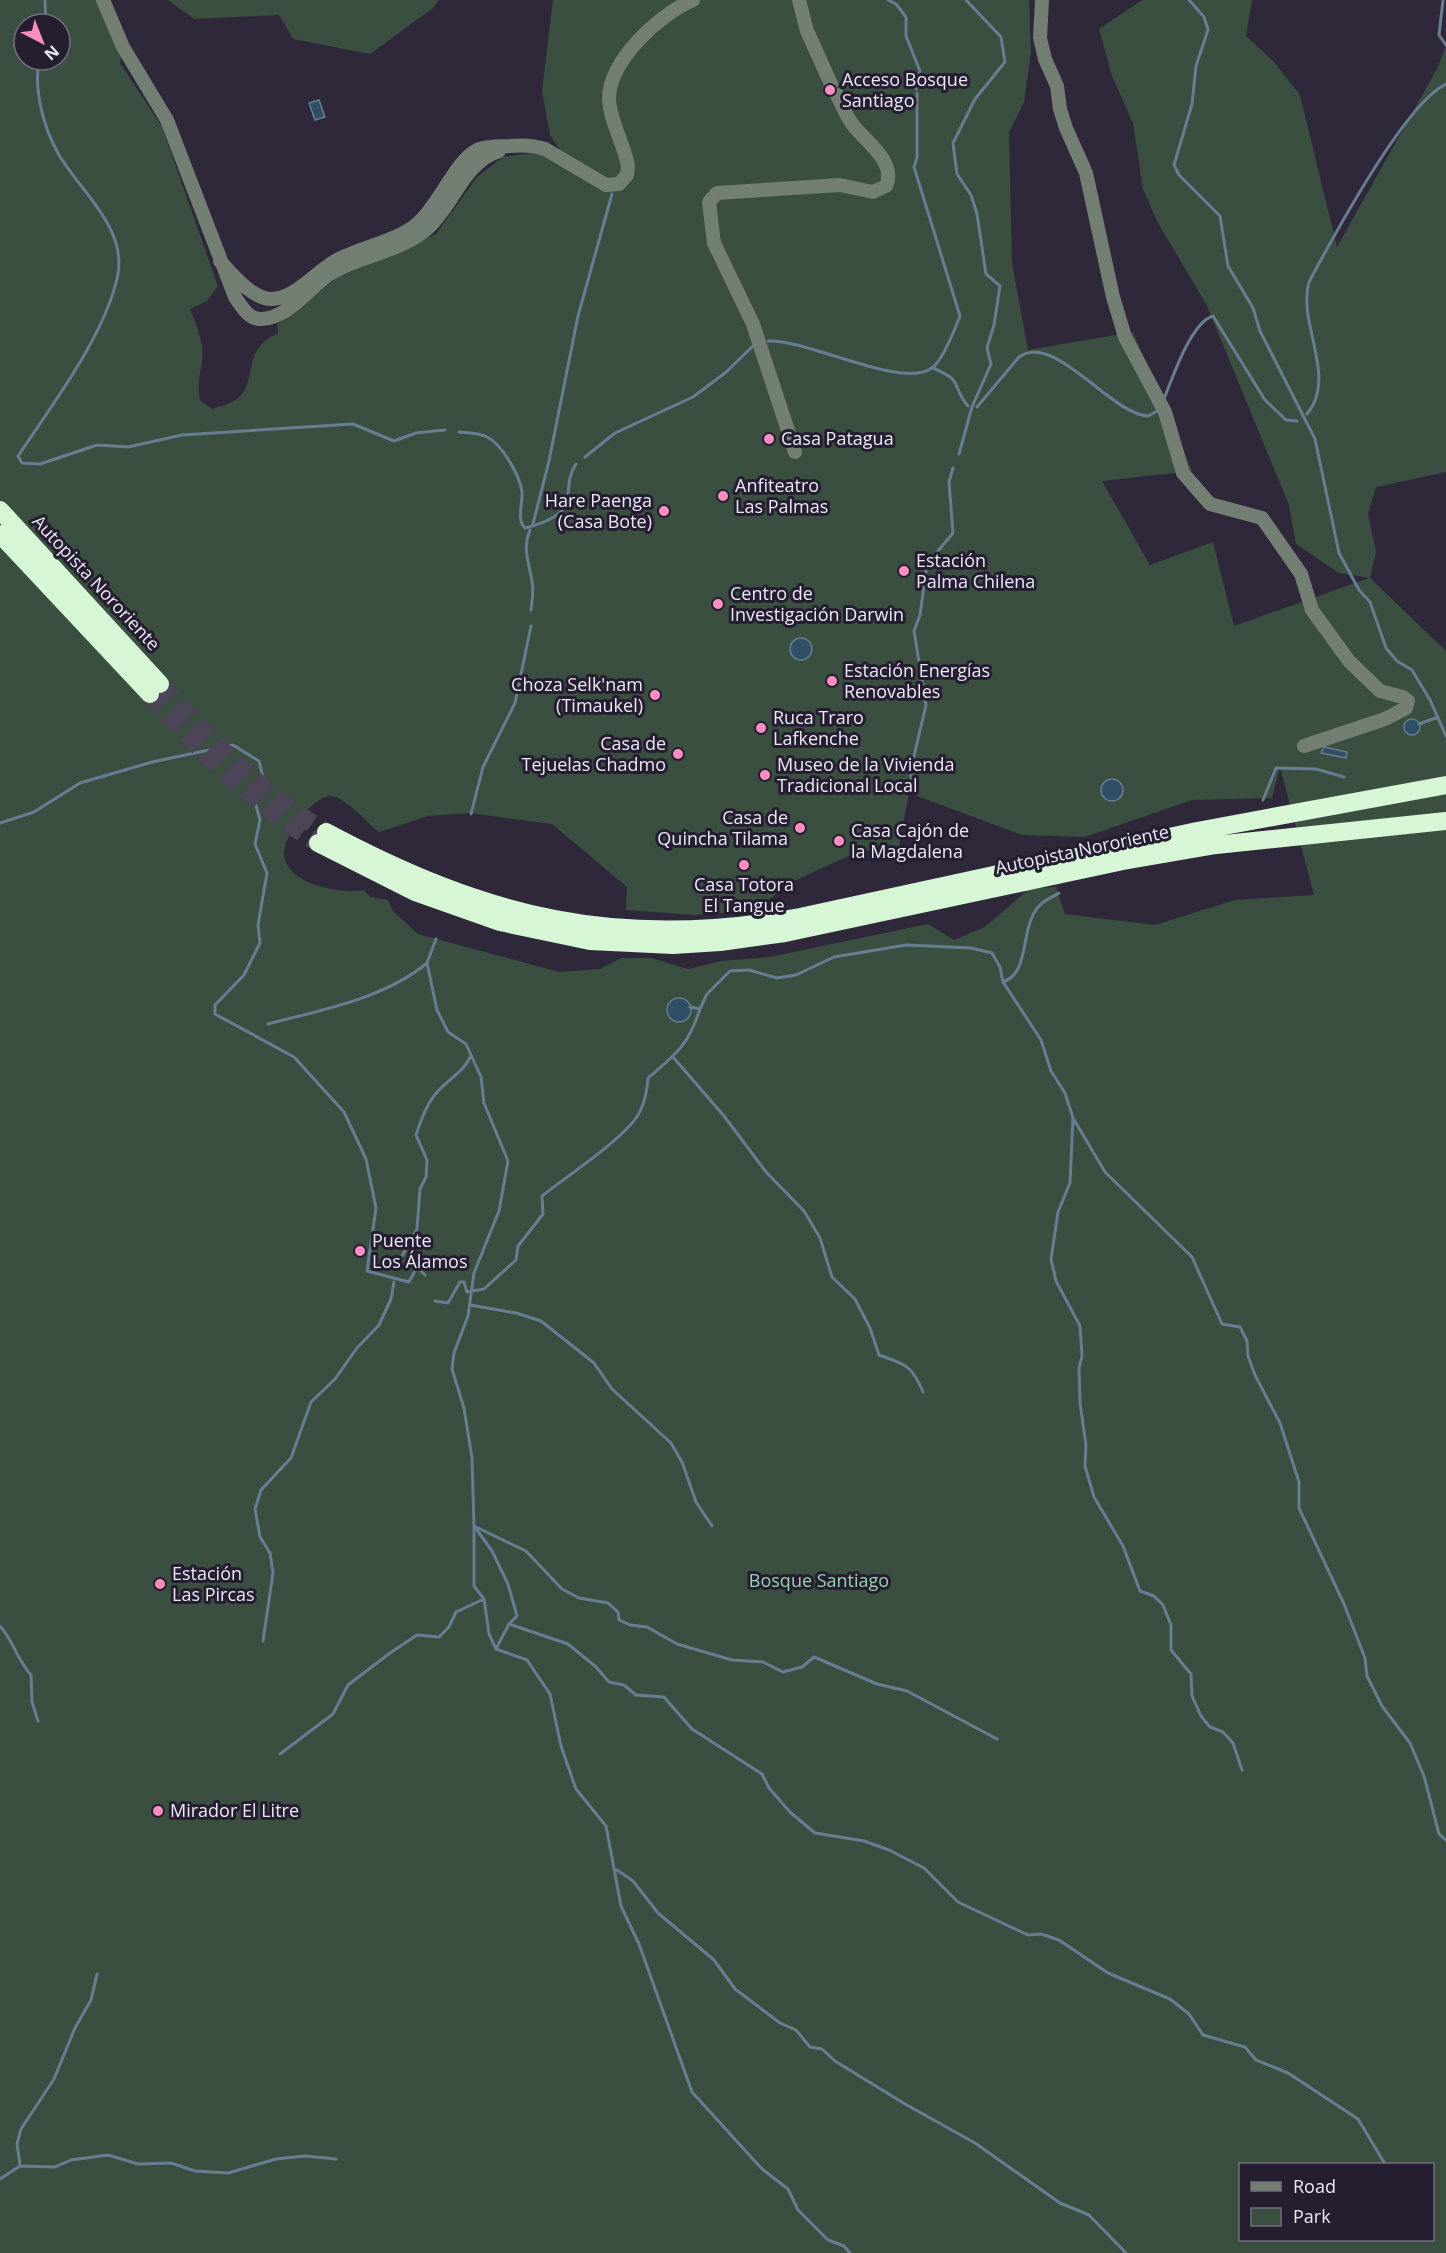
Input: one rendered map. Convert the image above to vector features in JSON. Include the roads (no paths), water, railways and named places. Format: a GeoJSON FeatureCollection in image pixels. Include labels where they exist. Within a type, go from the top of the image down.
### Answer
{"type":"FeatureCollection","features":[{"type":"Feature","properties":{"kind":"highway","name":"Autopista Nororiente"},"geometry":{"type":"LineString","coordinates":[[0,510],[155,689]]}},
{"type":"Feature","properties":{"kind":"highway","name":"Autopista Nororiente"},"geometry":{"type":"LineString","coordinates":[[0,534],[132,662]]}},
{"type":"Feature","properties":{"kind":"highway","name":"Autopista Nororiente"},"geometry":{"type":"LineString","coordinates":[[1446,785],[1187,833],[800,917],[742,927],[667,932],[578,925],[503,908],[410,875],[322,838],[391,882],[489,918],[590,941],[673,945],[720,942],[785,933],[1111,864],[1190,850],[1266,839],[1446,821]]}},
{"type":"Feature","properties":{"kind":"street"},"geometry":{"type":"LineString","coordinates":[[103,0],[123,48],[167,120],[235,297],[248,314],[260,320]]}},
{"type":"Feature","properties":{"kind":"street"},"geometry":{"type":"LineString","coordinates":[[220,261],[244,284],[263,297],[270,299],[286,296],[337,259],[415,226],[435,206],[457,171],[476,150],[534,146],[545,149],[606,185],[615,186],[627,175],[628,166],[610,108],[611,85],[631,50],[652,26],[672,10],[693,0]]}},
{"type":"Feature","properties":{"kind":"street"},"geometry":{"type":"LineString","coordinates":[[795,452],[753,324],[714,243],[709,202],[717,193],[725,192],[840,186],[873,192],[886,186],[888,180],[884,162],[852,124],[834,89],[807,31],[799,0]]}},
{"type":"Feature","properties":{"kind":"street"},"geometry":{"type":"LineString","coordinates":[[1042,0],[1040,38],[1042,49],[1057,86],[1066,128],[1086,173],[1113,297],[1125,338],[1165,412],[1183,473],[1210,504],[1262,518],[1301,574],[1312,610],[1348,661],[1380,691],[1403,697],[1408,701],[1406,708],[1385,719],[1304,746]]}},
{"type":"Feature","properties":{"kind":"street"},"geometry":{"type":"LineString","coordinates":[[260,320],[283,310],[339,269],[417,236],[439,217],[480,161],[491,153],[514,146]]}},
{"type":"Feature","properties":{"kind":"street"},"geometry":{"type":"LineString","coordinates":[[260,320],[252,307],[254,302],[263,297]]}},
{"type":"Feature","properties":{"kind":"water"},"geometry":{"type":"Polygon","coordinates":[[[319,100],[325,117],[315,120],[309,103],[319,100]]]}},
{"type":"Feature","properties":{"kind":"water"},"geometry":{"type":"Polygon","coordinates":[[[801,638],[811,645],[812,649],[805,659],[801,660],[791,653],[790,649],[797,639],[801,638]]]}},
{"type":"Feature","properties":{"kind":"water"},"geometry":{"type":"Polygon","coordinates":[[[1409,719],[1415,719],[1420,727],[1418,733],[1409,735],[1404,730],[1404,724],[1409,719]]]}},
{"type":"Feature","properties":{"kind":"water"},"geometry":{"type":"Polygon","coordinates":[[[1324,747],[1347,752],[1346,758],[1321,753],[1324,747]]]}},
{"type":"Feature","properties":{"kind":"water"},"geometry":{"type":"Polygon","coordinates":[[[1112,779],[1120,782],[1123,790],[1120,798],[1112,801],[1104,798],[1101,790],[1104,782],[1112,779]]]}},
{"type":"Feature","properties":{"kind":"water"},"geometry":{"type":"Polygon","coordinates":[[[679,998],[687,1002],[691,1010],[687,1018],[679,1022],[671,1018],[667,1010],[671,1002],[679,998]]]}},
{"type":"Feature","properties":{"kind":"waterway"},"geometry":{"type":"LineString","coordinates":[[45,0],[46,12]]}},
{"type":"Feature","properties":{"kind":"waterway"},"geometry":{"type":"LineString","coordinates":[[888,0],[896,4],[906,17],[906,36],[920,71],[916,89]]}},
{"type":"Feature","properties":{"kind":"waterway"},"geometry":{"type":"LineString","coordinates":[[959,454],[972,407],[991,364],[987,348],[994,325],[1000,286],[986,274],[977,214],[971,195],[957,174],[953,143],[975,99],[1005,62],[1001,37],[966,0]]}},
{"type":"Feature","properties":{"kind":"waterway"},"geometry":{"type":"LineString","coordinates":[[1189,0],[1204,17],[1208,30],[1196,66],[1192,104],[1174,165],[1179,175],[1220,216],[1228,266],[1253,308],[1260,331],[1315,439],[1339,553],[1359,590],[1370,602],[1386,648],[1397,661],[1412,670],[1430,700],[1446,736]]}},
{"type":"Feature","properties":{"kind":"waterway"},"geometry":{"type":"LineString","coordinates":[[1443,0],[1439,35],[1446,45]]}},
{"type":"Feature","properties":{"kind":"waterway"},"geometry":{"type":"LineString","coordinates":[[38,72],[40,101],[47,130],[67,167],[105,218],[117,247],[119,263],[117,279],[100,324],[61,393],[18,456],[22,463],[40,464],[97,445],[128,447],[182,435],[353,424],[394,441],[416,433],[445,430]]}},
{"type":"Feature","properties":{"kind":"waterway"},"geometry":{"type":"LineString","coordinates":[[1307,414],[1315,399],[1319,384],[1308,315],[1309,282],[1352,205],[1391,144],[1410,117],[1429,96],[1446,84]]}},
{"type":"Feature","properties":{"kind":"waterway"},"geometry":{"type":"LineString","coordinates":[[768,341],[806,347],[877,369],[899,373],[918,373],[932,368],[940,358],[960,316],[914,167],[917,157],[917,93]]}},
{"type":"Feature","properties":{"kind":"waterway"},"geometry":{"type":"LineString","coordinates":[[533,524],[549,461],[578,316],[612,194]]}},
{"type":"Feature","properties":{"kind":"waterway"},"geometry":{"type":"LineString","coordinates":[[1164,399],[1190,340],[1205,320],[1213,316],[1265,400],[1286,420],[1297,421]]}},
{"type":"Feature","properties":{"kind":"waterway"},"geometry":{"type":"LineString","coordinates":[[585,457],[615,433],[693,397],[725,373],[753,346]]}},
{"type":"Feature","properties":{"kind":"waterway"},"geometry":{"type":"LineString","coordinates":[[977,407],[1019,357],[1033,352],[1049,355],[1066,364],[1133,412],[1148,416],[1159,410]]}},
{"type":"Feature","properties":{"kind":"waterway"},"geometry":{"type":"LineString","coordinates":[[933,368],[954,381],[968,406]]}},
{"type":"Feature","properties":{"kind":"waterway"},"geometry":{"type":"LineString","coordinates":[[459,432],[487,437],[504,453],[521,485],[520,516],[525,528],[552,518],[564,508],[567,503],[571,475],[576,464]]}},
{"type":"Feature","properties":{"kind":"waterway"},"geometry":{"type":"LineString","coordinates":[[911,791],[911,769],[926,705],[914,631],[920,615],[927,564],[953,533],[949,482],[953,468]]}},
{"type":"Feature","properties":{"kind":"waterway"},"geometry":{"type":"LineString","coordinates":[[530,530],[526,549],[533,584],[531,610]]}},
{"type":"Feature","properties":{"kind":"waterway"},"geometry":{"type":"LineString","coordinates":[[471,814],[483,767],[515,703],[531,626]]}},
{"type":"Feature","properties":{"kind":"waterway"},"geometry":{"type":"LineString","coordinates":[[1419,724],[1438,717]]}},
{"type":"Feature","properties":{"kind":"waterway"},"geometry":{"type":"LineString","coordinates":[[0,823],[34,812],[80,783],[152,762],[233,745],[259,761],[263,777],[260,782]]}},
{"type":"Feature","properties":{"kind":"waterway"},"geometry":{"type":"LineString","coordinates":[[1263,800],[1276,768],[1316,769],[1344,777]]}},
{"type":"Feature","properties":{"kind":"waterway"},"geometry":{"type":"LineString","coordinates":[[255,802],[260,820],[255,844],[267,873],[258,925],[260,943],[244,975],[215,1005],[215,1014],[294,1057],[344,1112],[366,1159],[376,1208],[367,1271],[409,1282],[417,1267],[425,1275]]}},
{"type":"Feature","properties":{"kind":"waterway"},"geometry":{"type":"LineString","coordinates":[[1003,982],[1012,977],[1018,969],[1033,915],[1041,904],[1059,893]]}},
{"type":"Feature","properties":{"kind":"waterway"},"geometry":{"type":"LineString","coordinates":[[436,939],[427,963],[437,1010],[448,1032],[466,1044],[481,1077],[484,1103],[508,1161],[499,1211],[474,1273],[468,1316],[454,1353],[452,1369],[464,1408],[472,1458],[474,1526],[492,1551],[508,1584],[517,1616],[509,1624],[496,1649],[527,1660],[550,1694],[561,1746],[576,1789],[606,1826],[621,1906],[639,1944],[692,2092],[762,2169],[788,2189],[798,2210],[828,2240],[844,2246],[850,2253]]}},
{"type":"Feature","properties":{"kind":"waterway"},"geometry":{"type":"LineString","coordinates":[[700,1009],[707,994],[730,971],[749,970],[777,978],[796,975],[834,957],[906,945],[971,948],[992,953],[1000,967],[1003,982]]}},
{"type":"Feature","properties":{"kind":"waterway"},"geometry":{"type":"LineString","coordinates":[[268,1024],[351,1002],[372,994],[391,986],[427,963]]}},
{"type":"Feature","properties":{"kind":"waterway"},"geometry":{"type":"LineString","coordinates":[[1003,982],[1041,1040],[1051,1071],[1065,1093],[1073,1118],[1105,1172],[1192,1257],[1222,1324],[1240,1327],[1247,1341],[1248,1356],[1255,1375],[1280,1423],[1299,1482],[1299,1508],[1344,1604],[1365,1658],[1367,1676],[1382,1706],[1410,1743],[1424,1776],[1439,1834],[1446,1840]]}},
{"type":"Feature","properties":{"kind":"waterway"},"geometry":{"type":"LineString","coordinates":[[435,1301],[448,1303],[460,1282],[464,1282],[467,1292],[484,1289],[516,1260],[518,1246],[543,1214],[542,1196],[618,1138],[636,1118],[645,1099],[648,1078],[674,1055],[691,1032],[700,1009],[690,1007]]}},
{"type":"Feature","properties":{"kind":"waterway"},"geometry":{"type":"LineString","coordinates":[[396,1267],[417,1229],[420,1189],[426,1177],[427,1160],[416,1135],[418,1129],[434,1096],[460,1071],[471,1056]]}},
{"type":"Feature","properties":{"kind":"waterway"},"geometry":{"type":"LineString","coordinates":[[673,1057],[724,1116],[766,1172],[804,1211],[820,1238],[832,1277],[855,1299],[870,1328],[879,1355],[907,1367],[915,1376],[923,1392]]}},
{"type":"Feature","properties":{"kind":"waterway"},"geometry":{"type":"LineString","coordinates":[[1073,1118],[1070,1183],[1058,1212],[1051,1259],[1056,1281],[1080,1326],[1082,1356],[1079,1368],[1080,1403],[1086,1445],[1085,1466],[1094,1497],[1123,1546],[1140,1591],[1154,1596],[1163,1605],[1171,1625],[1171,1650],[1191,1674],[1192,1696],[1201,1716],[1210,1727],[1223,1732],[1233,1743],[1242,1770]]}},
{"type":"Feature","properties":{"kind":"waterway"},"geometry":{"type":"LineString","coordinates":[[263,1641],[273,1573],[270,1553],[260,1537],[255,1509],[261,1490],[291,1458],[311,1402],[335,1379],[357,1348],[379,1325],[391,1299],[394,1282]]}},
{"type":"Feature","properties":{"kind":"waterway"},"geometry":{"type":"LineString","coordinates":[[470,1305],[516,1313],[541,1321],[594,1363],[612,1389],[671,1443],[682,1462],[696,1502],[712,1526]]}},
{"type":"Feature","properties":{"kind":"waterway"},"geometry":{"type":"LineString","coordinates":[[496,1649],[489,1634],[484,1599],[474,1586],[474,1526],[526,1551],[562,1589],[579,1598],[608,1603],[618,1612],[619,1620],[630,1625],[647,1627],[677,1644],[732,1660],[763,1662],[783,1672],[802,1667],[814,1657],[877,1684],[907,1691],[997,1739]]}},
{"type":"Feature","properties":{"kind":"waterway"},"geometry":{"type":"LineString","coordinates":[[280,1754],[333,1714],[348,1685],[390,1653],[417,1635],[439,1637],[449,1627],[456,1612],[484,1599]]}},
{"type":"Feature","properties":{"kind":"waterway"},"geometry":{"type":"LineString","coordinates":[[509,1624],[568,1644],[596,1667],[609,1682],[624,1685],[636,1695],[664,1697],[692,1729],[762,1774],[769,1788],[790,1812],[815,1833],[864,1841],[889,1850],[924,1868],[958,1902],[1028,1935],[1041,1934],[1059,1940],[1108,1973],[1170,1999],[1189,2014],[1203,2035],[1245,2047],[1256,2060],[1288,2073],[1358,2119],[1384,2163]]}},
{"type":"Feature","properties":{"kind":"waterway"},"geometry":{"type":"LineString","coordinates":[[0,1626],[31,1675],[32,1702],[38,1721]]}},
{"type":"Feature","properties":{"kind":"waterway"},"geometry":{"type":"LineString","coordinates":[[617,1870],[633,1881],[658,1913],[714,1960],[735,1989],[780,2023],[796,2030],[810,2047],[822,2049],[835,2061],[975,2143],[1060,2203],[1089,2215],[1126,2253]]}},
{"type":"Feature","properties":{"kind":"waterway"},"geometry":{"type":"LineString","coordinates":[[20,2165],[17,2144],[21,2129],[54,2079],[75,2028],[91,2000],[97,1974]]}},
{"type":"Feature","properties":{"kind":"waterway"},"geometry":{"type":"LineString","coordinates":[[0,2179],[20,2166],[55,2167],[71,2160],[108,2155],[138,2164],[171,2163],[195,2171],[228,2173],[276,2159],[305,2156],[336,2159]]}},
{"type":"Feature","properties":{"kind":"tunnel"},"geometry":{"type":"LineString","coordinates":[[160,684],[198,726],[258,783],[326,832]]}},
{"type":"Feature","properties":{"kind":"tunnel"},"geometry":{"type":"LineString","coordinates":[[150,694],[228,775],[270,810],[318,843]]}},
{"type":"Feature","properties":{"kind":"place","name":"Acceso Bosque Santiago"},"geometry":{"type":"Point","coordinates":[830,90]}},
{"type":"Feature","properties":{"kind":"place","name":"Casa Patagua"},"geometry":{"type":"Point","coordinates":[769,439]}},
{"type":"Feature","properties":{"kind":"place","name":"Anfiteatro Las Palmas"},"geometry":{"type":"Point","coordinates":[723,496]}},
{"type":"Feature","properties":{"kind":"place","name":"Hare Paenga (Casa Bote)"},"geometry":{"type":"Point","coordinates":[664,511]}},
{"type":"Feature","properties":{"kind":"place","name":"Estación Palma Chilena"},"geometry":{"type":"Point","coordinates":[904,571]}},
{"type":"Feature","properties":{"kind":"place","name":"Centro de Investigación Darwin"},"geometry":{"type":"Point","coordinates":[718,604]}},
{"type":"Feature","properties":{"kind":"place","name":"Estación Energías Renovables"},"geometry":{"type":"Point","coordinates":[832,681]}},
{"type":"Feature","properties":{"kind":"place","name":"Choza Selk'nam (Timaukel)"},"geometry":{"type":"Point","coordinates":[655,695]}},
{"type":"Feature","properties":{"kind":"place","name":"Ruca Traro Lafkenche"},"geometry":{"type":"Point","coordinates":[761,728]}},
{"type":"Feature","properties":{"kind":"place","name":"Casa de Tejuelas Chadmo"},"geometry":{"type":"Point","coordinates":[678,754]}},
{"type":"Feature","properties":{"kind":"place","name":"Museo de la Vivienda Tradicional Local"},"geometry":{"type":"Point","coordinates":[765,775]}},
{"type":"Feature","properties":{"kind":"place","name":"Casa de Quincha Tilama"},"geometry":{"type":"Point","coordinates":[800,828]}},
{"type":"Feature","properties":{"kind":"place","name":"Casa Cajón de la Magdalena"},"geometry":{"type":"Point","coordinates":[839,841]}},
{"type":"Feature","properties":{"kind":"place","name":"Casa Totora El Tangue"},"geometry":{"type":"Point","coordinates":[744,865]}},
{"type":"Feature","properties":{"kind":"place","name":"Puente Los Álamos"},"geometry":{"type":"Point","coordinates":[360,1251]}},
{"type":"Feature","properties":{"kind":"place","name":"Estación Las Pircas"},"geometry":{"type":"Point","coordinates":[160,1584]}},
{"type":"Feature","properties":{"kind":"place","name":"Mirador El Litre"},"geometry":{"type":"Point","coordinates":[158,1811]}},
{"type":"Feature","properties":{"kind":"park label","name":"Bosque Santiago"},"geometry":{"type":"Point","coordinates":[819,1581]}}]}
